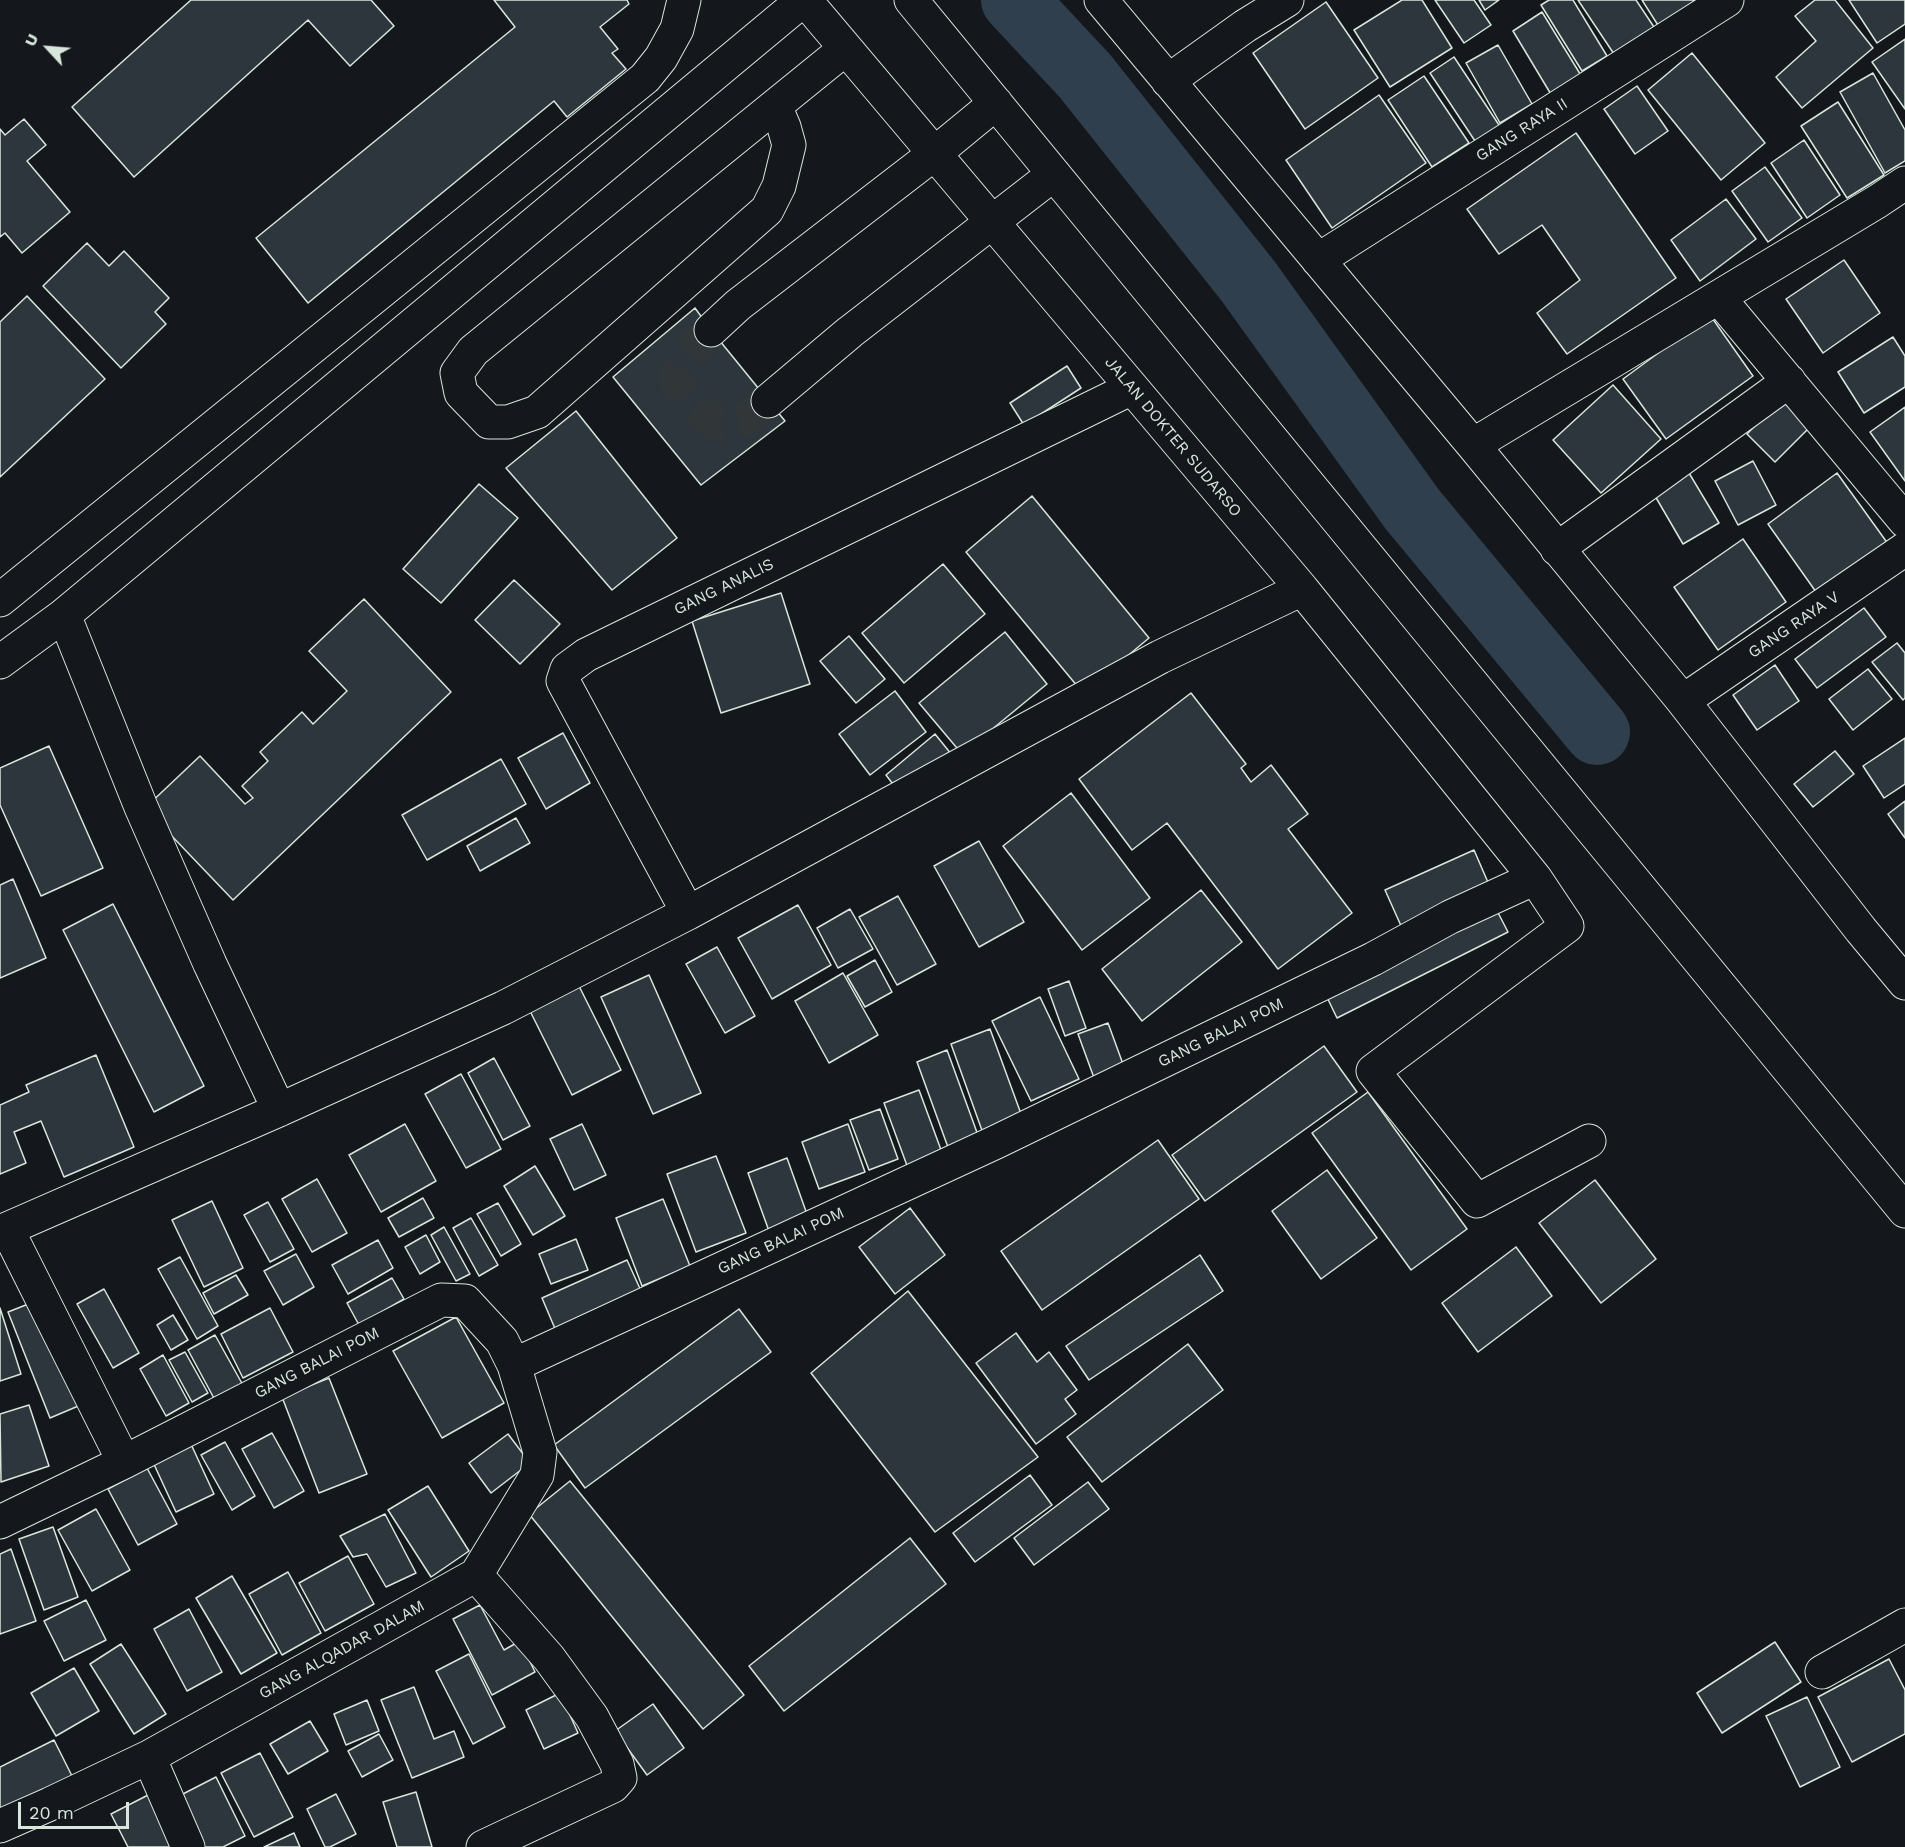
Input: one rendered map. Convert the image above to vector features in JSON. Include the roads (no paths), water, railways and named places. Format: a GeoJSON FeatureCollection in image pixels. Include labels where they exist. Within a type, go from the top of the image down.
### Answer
{"type":"FeatureCollection","features":[{"type":"Feature","properties":{"kind":"street"},"geometry":{"type":"LineString","coordinates":[[0,600],[645,78],[661,58],[677,29],[684,0]]}},
{"type":"Feature","properties":{"kind":"street"},"geometry":{"type":"LineString","coordinates":[[0,662],[64,615],[804,0]]}},
{"type":"Feature","properties":{"kind":"street","name":"JALAN DOKTER SUDARSO"},"geometry":{"type":"LineString","coordinates":[[804,0],[1302,590],[1535,878]]}},
{"type":"Feature","properties":{"kind":"street"},"geometry":{"type":"LineString","coordinates":[[911,0],[1905,1211]]}},
{"type":"Feature","properties":{"kind":"street"},"geometry":{"type":"LineString","coordinates":[[1101,0],[1473,445],[1683,701],[1905,983]]}},
{"type":"Feature","properties":{"kind":"street"},"geometry":{"type":"LineString","coordinates":[[1168,81],[1245,26],[1287,0]]}},
{"type":"Feature","properties":{"kind":"street","name":"GANG RAYA II"},"geometry":{"type":"LineString","coordinates":[[1318,260],[1727,0]]}},
{"type":"Feature","properties":{"kind":"street"},"geometry":{"type":"LineString","coordinates":[[775,106],[789,146],[779,186],[766,210],[537,412],[508,422],[489,422],[461,393],[457,373],[473,351],[845,49]]}},
{"type":"Feature","properties":{"kind":"street"},"geometry":{"type":"LineString","coordinates":[[711,330],[738,305],[934,154],[996,103]]}},
{"type":"Feature","properties":{"kind":"street"},"geometry":{"type":"LineString","coordinates":[[768,401],[850,332],[1054,174]]}},
{"type":"Feature","properties":{"kind":"street"},"geometry":{"type":"LineString","coordinates":[[1473,445],[1719,298],[1905,183]]}},
{"type":"Feature","properties":{"kind":"street"},"geometry":{"type":"LineString","coordinates":[[1719,298],[1905,521]]}},
{"type":"Feature","properties":{"kind":"street"},"geometry":{"type":"LineString","coordinates":[[1557,549],[1789,381]]}},
{"type":"Feature","properties":{"kind":"street","name":"GANG ANALIS"},"geometry":{"type":"LineString","coordinates":[[688,914],[563,681],[567,669],[586,655],[1132,388]]}},
{"type":"Feature","properties":{"kind":"street","name":"GANG RAYA V"},"geometry":{"type":"LineString","coordinates":[[1683,701],[1905,549]]}},
{"type":"Feature","properties":{"kind":"street"},"geometry":{"type":"LineString","coordinates":[[124,1462],[3,1230],[279,1110],[504,1008],[688,914],[1160,657],[1302,590]]}},
{"type":"Feature","properties":{"kind":"street"},"geometry":{"type":"LineString","coordinates":[[64,615],[141,807],[210,964],[279,1110]]}},
{"type":"Feature","properties":{"kind":"street"},"geometry":{"type":"LineString","coordinates":[[1535,878],[1567,926],[1373,1071],[1477,1201],[1589,1141]]}},
{"type":"Feature","properties":{"kind":"street","name":"GANG BALAI POM"},"geometry":{"type":"LineString","coordinates":[[1,1520],[124,1462],[441,1300],[465,1301],[502,1341],[514,1365],[996,1142],[1363,964],[1450,917],[1535,878]]}},
{"type":"Feature","properties":{"kind":"street","name":"GANG ALQADAR DALAM"},"geometry":{"type":"LineString","coordinates":[[0,1826],[149,1757],[476,1575],[537,1475],[540,1452],[514,1365]]}},
{"type":"Feature","properties":{"kind":"street"},"geometry":{"type":"LineString","coordinates":[[476,1575],[549,1658],[592,1717],[617,1764],[620,1778],[613,1786],[483,1847]]}},
{"type":"Feature","properties":{"kind":"street"},"geometry":{"type":"LineString","coordinates":[[1822,1672],[1905,1625]]}},
{"type":"Feature","properties":{"kind":"street"},"geometry":{"type":"LineString","coordinates":[[149,1757],[188,1847]]}},
{"type":"Feature","properties":{"kind":"waterway"},"geometry":{"type":"LineString","coordinates":[[1014,0],[1085,76],[1248,281],[1412,509],[1597,732]]}},
{"type":"Feature","properties":{"kind":"tunnel"},"geometry":{"type":"LineString","coordinates":[[711,330],[683,357],[674,378],[688,402],[715,424],[747,419],[768,401]]}}]}
